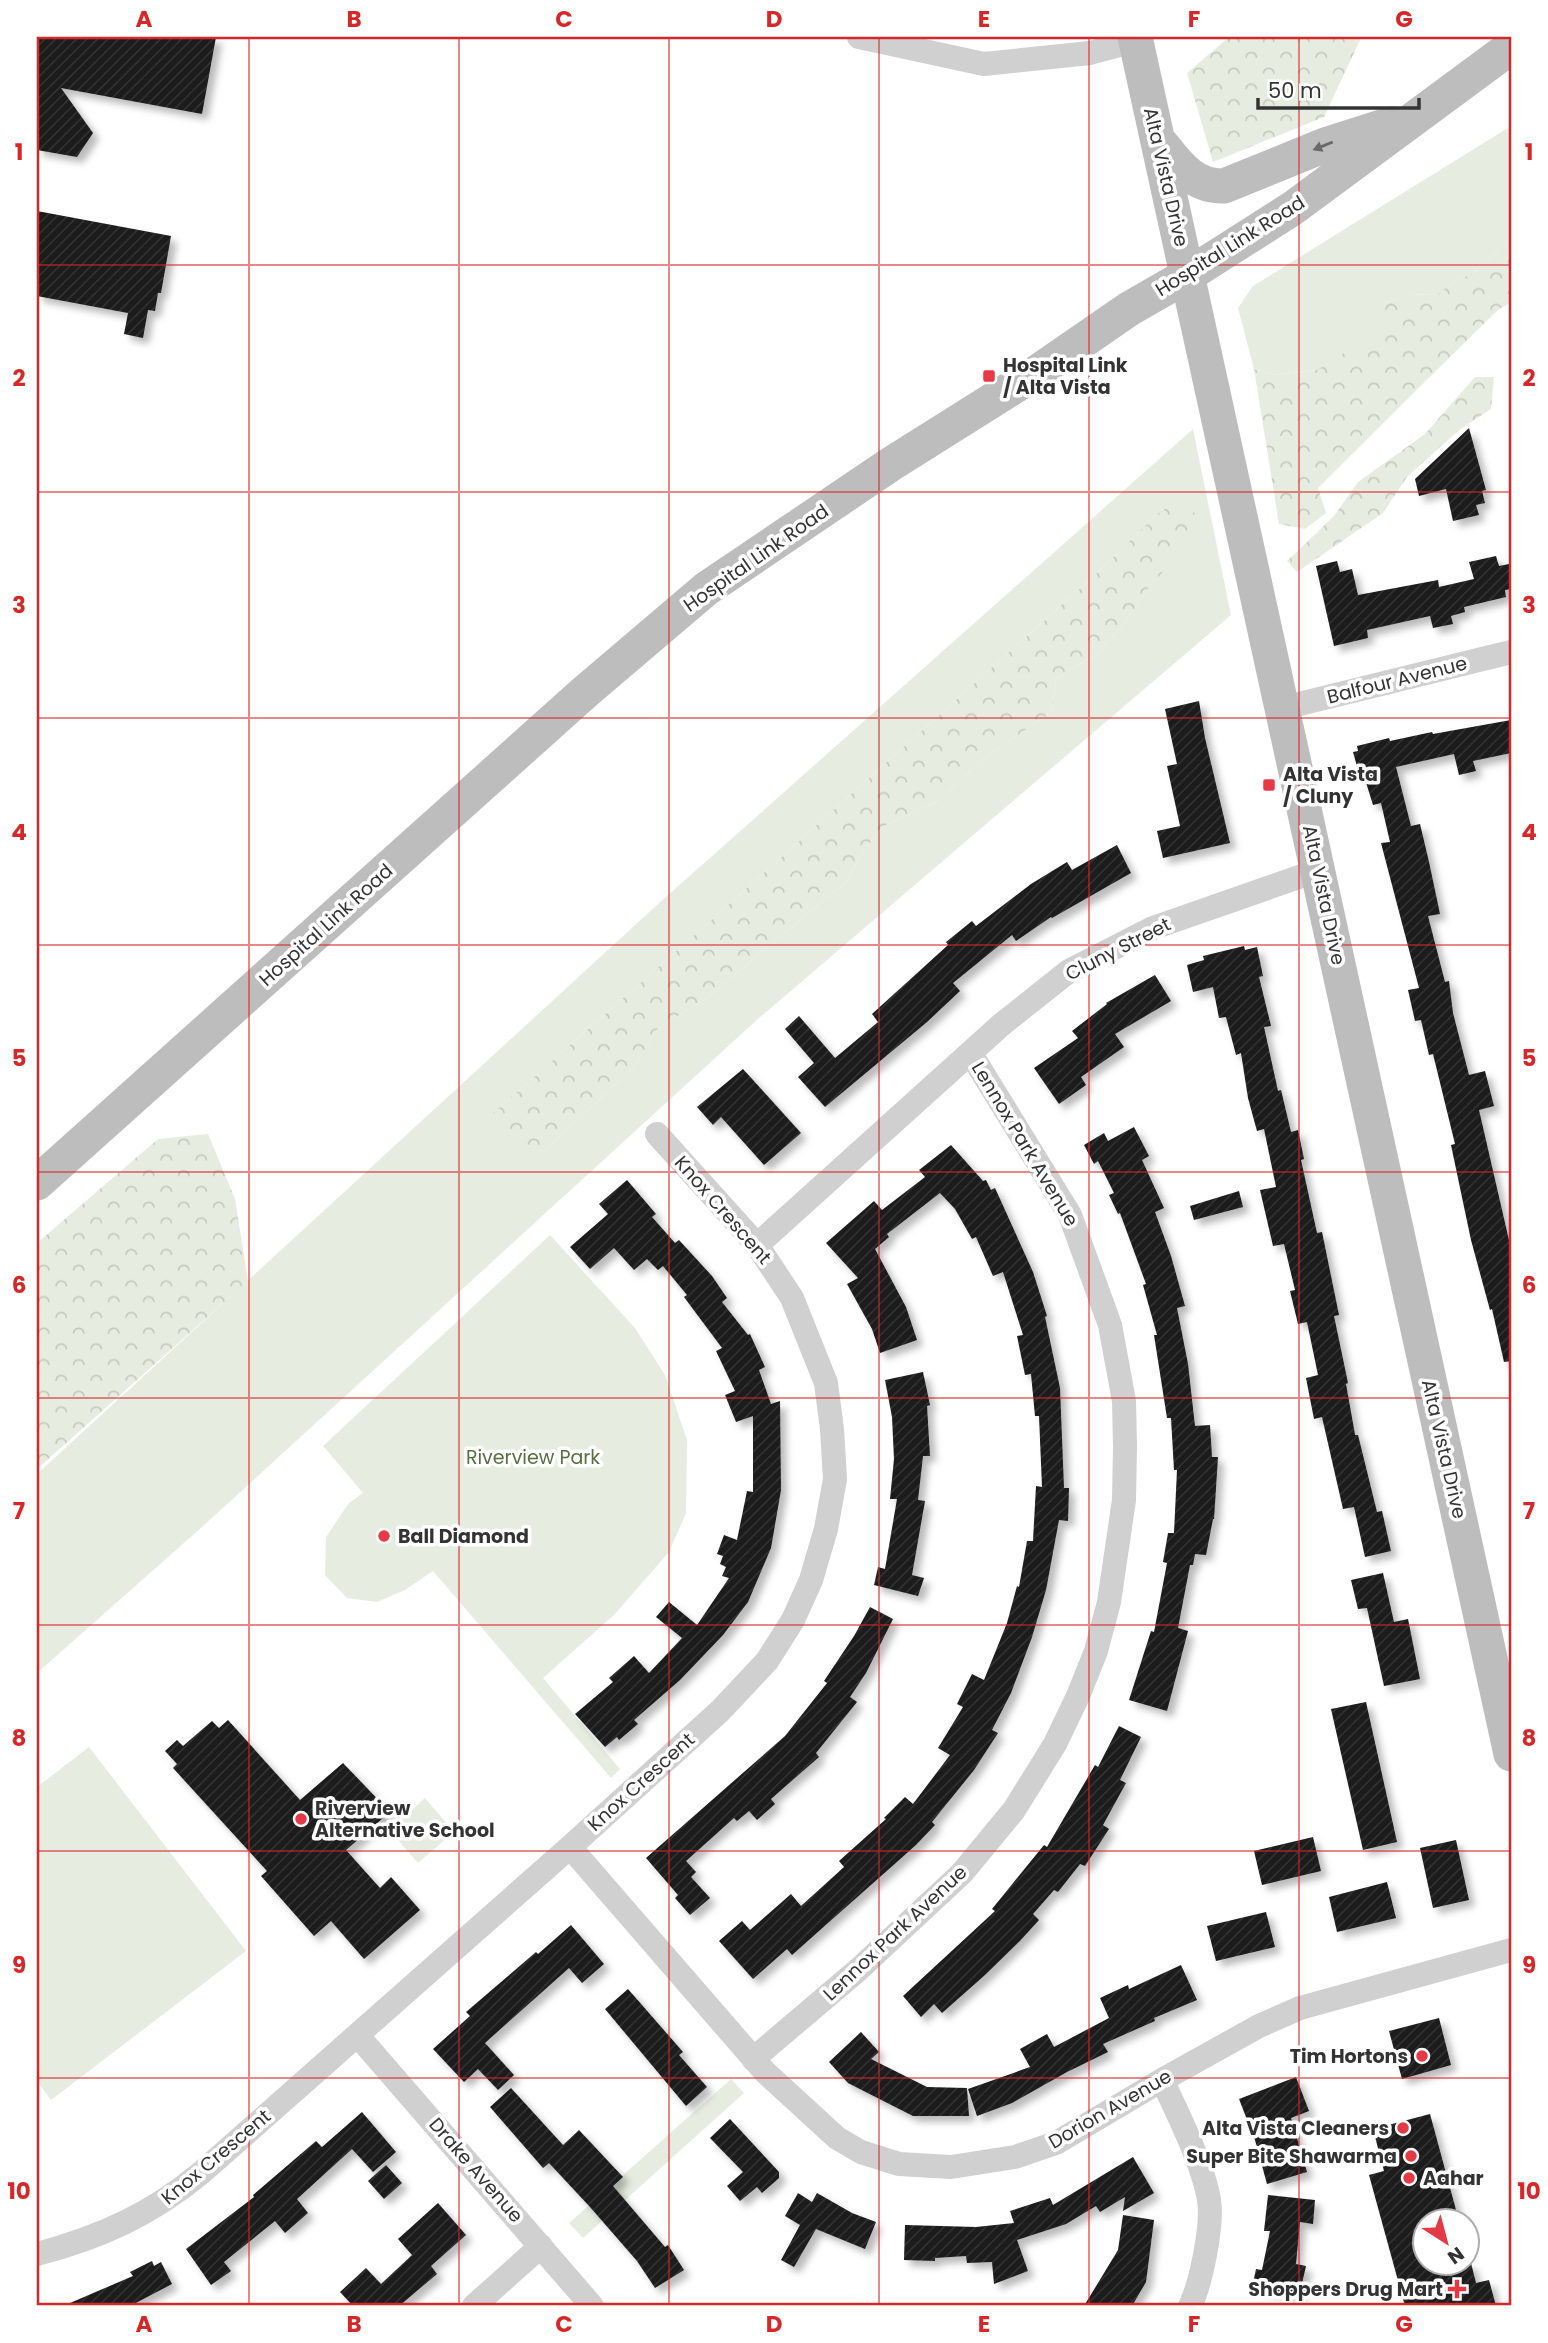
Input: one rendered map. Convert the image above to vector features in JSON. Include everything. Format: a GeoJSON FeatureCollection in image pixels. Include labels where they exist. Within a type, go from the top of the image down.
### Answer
{"type":"FeatureCollection","features":[{"type":"Feature","properties":{"kind":"street"},"geometry":{"type":"LineString","coordinates":[[859,37],[984,64],[1090,53],[1135,39]]}},
{"type":"Feature","properties":{"kind":"street","name":"Alta Vista Drive"},"geometry":{"type":"LineString","coordinates":[[1135,39],[1319,870],[1395,1231],[1501,1658],[1511,1754]]}},
{"type":"Feature","properties":{"kind":"street","name":"Hospital Link Road"},"geometry":{"type":"LineString","coordinates":[[37,1183],[585,692],[706,589],[891,464],[1315,192],[1511,47]]}},
{"type":"Feature","properties":{"kind":"street"},"geometry":{"type":"LineString","coordinates":[[1157,139],[1196,181],[1224,186],[1325,145],[1412,119]]}},
{"type":"Feature","properties":{"kind":"street","name":"Balfour Avenue"},"geometry":{"type":"LineString","coordinates":[[1283,708],[1511,652]]}},
{"type":"Feature","properties":{"kind":"street","name":"Cluny Street"},"geometry":{"type":"LineString","coordinates":[[757,1245],[1033,998],[1069,971],[1153,928],[1319,870]]}},
{"type":"Feature","properties":{"kind":"street","name":"Lennox Park Avenue"},"geometry":{"type":"LineString","coordinates":[[754,2060],[858,1970],[962,1874],[1014,1810],[1055,1744],[1078,1696],[1096,1651],[1109,1602],[1124,1500],[1125,1446],[1124,1401],[1110,1325],[1070,1215],[971,1054]]}},
{"type":"Feature","properties":{"kind":"street","name":"Knox Crescent"},"geometry":{"type":"LineString","coordinates":[[37,2254],[113,2229],[146,2213],[175,2194],[358,2036],[720,1711],[767,1661],[793,1620],[811,1580],[827,1529],[835,1479],[826,1383],[792,1298],[757,1245],[657,1134]]}},
{"type":"Feature","properties":{"kind":"street","name":"Dorion Avenue"},"geometry":{"type":"LineString","coordinates":[[570,1847],[754,2060],[837,2138],[861,2152],[899,2164],[951,2167],[1015,2157],[1056,2143],[1259,2026],[1300,2008],[1511,1950]]}},
{"type":"Feature","properties":{"kind":"street","name":"Drake Avenue"},"geometry":{"type":"LineString","coordinates":[[358,2036],[592,2306]]}},
{"type":"Feature","properties":{"kind":"street"},"geometry":{"type":"LineString","coordinates":[[1162,2080],[1195,2154],[1209,2202],[1205,2252],[1190,2306]]}},
{"type":"Feature","properties":{"kind":"street"},"geometry":{"type":"LineString","coordinates":[[474,2306],[541,2246]]}},
{"type":"Feature","properties":{"kind":"green space"},"geometry":{"type":"Polygon","coordinates":[[[1229,37],[1361,38],[1324,117],[1213,162],[1187,73],[1229,37]]]}},
{"type":"Feature","properties":{"kind":"green space"},"geometry":{"type":"Polygon","coordinates":[[[1511,126],[1511,238],[1475,272],[1452,283],[1438,294],[1404,295],[1384,304],[1390,325],[1317,370],[1275,375],[1254,369],[1238,308],[1253,286],[1511,126]]]}},
{"type":"Feature","properties":{"kind":"green space"},"geometry":{"type":"Polygon","coordinates":[[[1511,238],[1511,302],[1498,310],[1318,488],[1326,513],[1305,529],[1279,524],[1254,369],[1275,375],[1317,370],[1389,325],[1384,304],[1404,295],[1438,294],[1452,283],[1475,272],[1511,238]]]}},
{"type":"Feature","properties":{"kind":"green space"},"geometry":{"type":"Polygon","coordinates":[[[1475,377],[1494,377],[1491,409],[1459,430],[1407,477],[1383,513],[1297,572],[1287,561],[1334,516],[1358,482],[1425,434],[1475,377]]]}},
{"type":"Feature","properties":{"kind":"green space"},"geometry":{"type":"Polygon","coordinates":[[[1193,429],[1231,615],[759,1018],[202,1527],[37,1673],[37,1474],[658,904],[1193,429]],[[1170,505],[698,932],[493,1113],[515,1134],[542,1153],[633,1068],[658,1028],[707,998],[847,881],[861,854],[884,826],[938,801],[984,758],[1052,712],[1056,679],[1097,654],[1122,626],[1150,586],[1170,505]]]}},
{"type":"Feature","properties":{"kind":"green space"},"geometry":{"type":"Polygon","coordinates":[[[1170,505],[1205,516],[1204,526],[1150,586],[1122,626],[1097,654],[1056,679],[1052,712],[984,758],[938,801],[884,826],[861,854],[847,881],[707,998],[658,1028],[633,1068],[542,1153],[529,1158],[525,1139],[515,1134],[495,1134],[493,1113],[698,932],[1170,505]]]}},
{"type":"Feature","properties":{"kind":"green space"},"geometry":{"type":"Polygon","coordinates":[[[208,1134],[235,1199],[248,1281],[37,1469],[37,1243],[158,1139],[208,1134]]]}},
{"type":"Feature","properties":{"kind":"green space","name":"Riverview Park"},"geometry":{"type":"Polygon","coordinates":[[[550,1235],[635,1328],[665,1375],[687,1440],[686,1513],[669,1552],[614,1615],[543,1678],[620,1769],[611,1778],[433,1571],[405,1590],[377,1602],[347,1598],[325,1575],[326,1537],[349,1503],[363,1493],[323,1446],[550,1235]]]}},
{"type":"Feature","properties":{"kind":"green space"},"geometry":{"type":"Polygon","coordinates":[[[89,1747],[246,1951],[51,2100],[37,2081],[37,1787],[89,1747]]]}},
{"type":"Feature","properties":{"kind":"green space"},"geometry":{"type":"Polygon","coordinates":[[[425,1798],[454,1832],[418,1863],[389,1830],[425,1798]]]}},
{"type":"Feature","properties":{"kind":"green space"},"geometry":{"type":"Polygon","coordinates":[[[731,2079],[744,2093],[583,2238],[569,2223],[731,2079]]]}},
{"type":"Feature","properties":{"kind":"building"},"geometry":{"type":"Polygon","coordinates":[[[37,37],[216,37],[202,114],[61,88],[93,133],[77,157],[37,150],[37,37]]]}},
{"type":"Feature","properties":{"kind":"building"},"geometry":{"type":"Polygon","coordinates":[[[37,211],[171,236],[161,293],[158,293],[155,311],[148,310],[143,338],[124,334],[128,313],[37,296],[37,211]]]}},
{"type":"Feature","properties":{"kind":"building"},"geometry":{"type":"Polygon","coordinates":[[[1469,428],[1486,490],[1482,491],[1485,503],[1476,505],[1479,515],[1453,521],[1446,489],[1419,496],[1415,479],[1469,428]]]}},
{"type":"Feature","properties":{"kind":"building"},"geometry":{"type":"Polygon","coordinates":[[[1496,556],[1499,566],[1509,564],[1511,589],[1505,590],[1506,597],[1464,607],[1465,612],[1451,616],[1453,624],[1433,628],[1430,616],[1367,630],[1368,638],[1334,646],[1316,566],[1337,561],[1340,572],[1352,569],[1358,595],[1438,580],[1439,587],[1474,579],[1469,562],[1496,556]]]}},
{"type":"Feature","properties":{"kind":"building"},"geometry":{"type":"Polygon","coordinates":[[[1199,701],[1230,843],[1163,858],[1157,831],[1180,826],[1167,766],[1177,764],[1165,709],[1199,701]]]}},
{"type":"Feature","properties":{"kind":"building"},"geometry":{"type":"Polygon","coordinates":[[[1511,720],[1511,753],[1473,761],[1476,771],[1459,775],[1454,754],[1396,767],[1411,826],[1420,824],[1440,914],[1428,916],[1445,982],[1449,981],[1453,1013],[1469,1075],[1485,1071],[1494,1106],[1479,1110],[1511,1249],[1511,1361],[1504,1362],[1492,1309],[1490,1310],[1471,1240],[1451,1145],[1455,1144],[1433,1054],[1429,1055],[1421,1020],[1415,1021],[1408,990],[1419,988],[1381,843],[1390,842],[1381,803],[1373,805],[1364,776],[1360,777],[1353,752],[1358,751],[1357,746],[1389,738],[1390,741],[1511,720]]]}},
{"type":"Feature","properties":{"kind":"building"},"geometry":{"type":"Polygon","coordinates":[[[1117,845],[1131,873],[1051,917],[1016,941],[1012,935],[953,983],[960,991],[927,1022],[825,1107],[798,1077],[814,1063],[785,1029],[799,1016],[835,1058],[878,1022],[872,1014],[948,945],[946,942],[972,921],[976,926],[1031,884],[1067,862],[1072,870],[1117,845]]]}},
{"type":"Feature","properties":{"kind":"building"},"geometry":{"type":"Polygon","coordinates":[[[1244,946],[1245,950],[1257,947],[1263,976],[1259,977],[1271,1026],[1264,1027],[1278,1091],[1281,1090],[1291,1132],[1298,1130],[1304,1159],[1301,1160],[1317,1233],[1322,1232],[1339,1315],[1334,1316],[1348,1383],[1346,1384],[1355,1435],[1358,1435],[1377,1512],[1382,1511],[1391,1551],[1365,1557],[1354,1507],[1343,1509],[1322,1417],[1314,1419],[1306,1378],[1318,1375],[1307,1322],[1298,1324],[1290,1291],[1295,1290],[1284,1244],[1273,1246],[1260,1190],[1276,1187],[1264,1129],[1257,1131],[1248,1098],[1241,1053],[1236,1055],[1226,1017],[1219,1018],[1213,987],[1193,992],[1187,965],[1204,960],[1203,956],[1244,946]]]}},
{"type":"Feature","properties":{"kind":"building"},"geometry":{"type":"Polygon","coordinates":[[[1155,975],[1171,1001],[1115,1034],[1124,1047],[1081,1077],[1086,1085],[1059,1104],[1034,1068],[1078,1038],[1072,1031],[1106,1003],[1155,975]]]}},
{"type":"Feature","properties":{"kind":"building"},"geometry":{"type":"Polygon","coordinates":[[[743,1069],[801,1133],[764,1165],[721,1117],[713,1125],[697,1107],[743,1069]]]}},
{"type":"Feature","properties":{"kind":"building"},"geometry":{"type":"Polygon","coordinates":[[[1134,1127],[1149,1156],[1142,1160],[1164,1208],[1155,1212],[1185,1306],[1177,1308],[1188,1364],[1195,1426],[1210,1425],[1212,1457],[1218,1457],[1214,1519],[1206,1555],[1195,1554],[1193,1565],[1190,1565],[1178,1628],[1188,1631],[1167,1711],[1129,1700],[1151,1631],[1154,1632],[1167,1563],[1163,1562],[1168,1533],[1174,1533],[1177,1470],[1174,1470],[1171,1418],[1167,1418],[1154,1335],[1157,1335],[1143,1285],[1146,1284],[1120,1213],[1118,1214],[1109,1195],[1114,1193],[1098,1161],[1094,1164],[1084,1145],[1104,1133],[1108,1141],[1134,1127]]]}},
{"type":"Feature","properties":{"kind":"building"},"geometry":{"type":"Polygon","coordinates":[[[951,1145],[983,1181],[986,1180],[991,1190],[995,1188],[1033,1272],[1047,1316],[1045,1317],[1060,1388],[1064,1488],[1069,1488],[1068,1521],[1059,1520],[1046,1590],[1011,1693],[992,1730],[998,1733],[974,1770],[932,1822],[935,1825],[916,1845],[792,1955],[787,1949],[753,1979],[719,1941],[742,1921],[750,1930],[791,1894],[801,1906],[844,1867],[839,1861],[886,1819],[884,1818],[905,1797],[913,1804],[950,1755],[938,1748],[963,1707],[957,1704],[972,1674],[984,1680],[1007,1623],[1017,1586],[1019,1587],[1027,1541],[1033,1541],[1036,1486],[1042,1487],[1039,1416],[1035,1416],[1031,1374],[1025,1375],[1017,1336],[1023,1335],[1003,1272],[993,1276],[976,1237],[972,1239],[955,1209],[940,1193],[887,1234],[889,1237],[875,1249],[906,1307],[917,1340],[880,1353],[872,1329],[847,1284],[858,1278],[826,1243],[874,1201],[882,1210],[925,1177],[919,1170],[951,1145]]]}},
{"type":"Feature","properties":{"kind":"building"},"geometry":{"type":"Polygon","coordinates":[[[627,1180],[656,1214],[652,1217],[675,1243],[679,1240],[712,1276],[727,1298],[722,1302],[748,1335],[750,1334],[765,1367],[759,1370],[771,1404],[780,1401],[781,1490],[771,1548],[748,1602],[723,1635],[680,1680],[634,1720],[638,1724],[619,1740],[617,1737],[605,1747],[575,1714],[613,1682],[609,1678],[634,1656],[649,1673],[682,1638],[656,1617],[669,1602],[697,1625],[729,1578],[722,1576],[726,1567],[720,1564],[723,1556],[717,1554],[724,1535],[737,1540],[747,1491],[753,1492],[753,1416],[736,1422],[725,1395],[735,1391],[716,1351],[722,1348],[684,1297],[687,1295],[663,1266],[658,1270],[647,1259],[634,1270],[614,1248],[590,1269],[570,1247],[608,1214],[599,1204],[627,1180]]]}},
{"type":"Feature","properties":{"kind":"building"},"geometry":{"type":"Polygon","coordinates":[[[1239,1191],[1243,1207],[1194,1220],[1190,1206],[1239,1191]]]}},
{"type":"Feature","properties":{"kind":"building"},"geometry":{"type":"Polygon","coordinates":[[[923,1372],[930,1405],[927,1406],[930,1456],[923,1456],[918,1500],[925,1501],[912,1575],[924,1578],[918,1596],[874,1585],[878,1567],[885,1569],[897,1499],[890,1499],[894,1459],[892,1417],[885,1380],[923,1372]]]}},
{"type":"Feature","properties":{"kind":"building"},"geometry":{"type":"Polygon","coordinates":[[[1383,1573],[1394,1622],[1408,1619],[1420,1679],[1384,1686],[1367,1608],[1358,1609],[1351,1580],[1383,1573]]]}},
{"type":"Feature","properties":{"kind":"building"},"geometry":{"type":"Polygon","coordinates":[[[870,1607],[893,1619],[866,1673],[850,1697],[857,1702],[816,1753],[819,1757],[771,1799],[775,1804],[757,1820],[749,1811],[737,1821],[734,1818],[686,1861],[696,1872],[691,1877],[710,1898],[690,1915],[675,1898],[678,1895],[646,1858],[785,1736],[827,1683],[824,1681],[870,1607]]]}},
{"type":"Feature","properties":{"kind":"building"},"geometry":{"type":"Polygon","coordinates":[[[1366,1702],[1397,1842],[1363,1850],[1331,1709],[1366,1702]]]}},
{"type":"Feature","properties":{"kind":"building"},"geometry":{"type":"Polygon","coordinates":[[[228,1720],[300,1800],[343,1763],[390,1812],[346,1850],[380,1888],[391,1877],[420,1910],[364,1959],[331,1921],[314,1936],[261,1876],[267,1871],[173,1768],[177,1764],[165,1751],[177,1740],[183,1746],[212,1721],[219,1728],[228,1720]]]}},
{"type":"Feature","properties":{"kind":"building"},"geometry":{"type":"Polygon","coordinates":[[[1119,1726],[1141,1737],[1120,1780],[1126,1783],[1103,1825],[1109,1829],[1085,1866],[1080,1864],[1058,1892],[1054,1890],[1033,1914],[1039,1920],[985,1975],[942,2013],[934,2004],[921,2017],[903,1996],[995,1911],[992,1909],[1044,1845],[1047,1847],[1095,1765],[1098,1767],[1119,1726]]]}},
{"type":"Feature","properties":{"kind":"building"},"geometry":{"type":"Polygon","coordinates":[[[1313,1837],[1321,1871],[1262,1885],[1254,1851],[1313,1837]]]}},
{"type":"Feature","properties":{"kind":"building"},"geometry":{"type":"Polygon","coordinates":[[[1456,1840],[1469,1900],[1433,1908],[1420,1848],[1456,1840]]]}},
{"type":"Feature","properties":{"kind":"building"},"geometry":{"type":"Polygon","coordinates":[[[1387,1882],[1396,1918],[1337,1932],[1329,1897],[1387,1882]]]}},
{"type":"Feature","properties":{"kind":"building"},"geometry":{"type":"Polygon","coordinates":[[[1266,1912],[1275,1947],[1216,1961],[1207,1926],[1266,1912]]]}},
{"type":"Feature","properties":{"kind":"building"},"geometry":{"type":"Polygon","coordinates":[[[571,1925],[604,1964],[582,1983],[569,1968],[485,2043],[514,2075],[498,2090],[478,2069],[464,2082],[433,2049],[470,2016],[466,2012],[571,1925]]]}},
{"type":"Feature","properties":{"kind":"building"},"geometry":{"type":"Polygon","coordinates":[[[1181,1965],[1197,2000],[1103,2044],[1108,2052],[1012,2103],[977,2116],[968,2089],[1030,2067],[1020,2049],[1047,2034],[1054,2047],[1109,2018],[1100,1998],[1128,1985],[1129,1989],[1181,1965]]]}},
{"type":"Feature","properties":{"kind":"building"},"geometry":{"type":"Polygon","coordinates":[[[628,1989],[683,2052],[679,2055],[707,2087],[686,2106],[605,2009],[628,1989]]]}},
{"type":"Feature","properties":{"kind":"building","name":"Tim Hortons"},"geometry":{"type":"Polygon","coordinates":[[[1439,2018],[1451,2065],[1402,2079],[1389,2031],[1439,2018]]]}},
{"type":"Feature","properties":{"kind":"building"},"geometry":{"type":"Polygon","coordinates":[[[861,2032],[879,2052],[871,2059],[927,2087],[967,2088],[969,2116],[913,2116],[848,2083],[829,2062],[861,2032]]]}},
{"type":"Feature","properties":{"kind":"building"},"geometry":{"type":"Polygon","coordinates":[[[1296,2077],[1309,2111],[1291,2118],[1307,2172],[1267,2184],[1255,2140],[1239,2099],[1296,2077]]]}},
{"type":"Feature","properties":{"kind":"building"},"geometry":{"type":"Polygon","coordinates":[[[511,2088],[563,2145],[579,2130],[623,2177],[613,2186],[665,2247],[668,2245],[684,2270],[655,2288],[637,2261],[590,2207],[549,2163],[543,2168],[490,2107],[511,2088]]]}},
{"type":"Feature","properties":{"kind":"building"},"geometry":{"type":"Polygon","coordinates":[[[362,2112],[396,2152],[373,2172],[352,2149],[297,2199],[308,2213],[285,2233],[275,2221],[224,2262],[231,2271],[211,2285],[186,2249],[254,2197],[253,2195],[316,2141],[322,2147],[362,2112]]]}},
{"type":"Feature","properties":{"kind":"building"},"geometry":{"type":"Polygon","coordinates":[[[1430,2114],[1455,2206],[1412,2206],[1412,2276],[1474,2276],[1476,2283],[1489,2280],[1496,2306],[1405,2306],[1369,2175],[1384,2171],[1373,2129],[1430,2114]]]}},
{"type":"Feature","properties":{"kind":"building"},"geometry":{"type":"Polygon","coordinates":[[[730,2119],[779,2172],[779,2178],[762,2193],[757,2187],[740,2201],[727,2186],[743,2172],[710,2138],[730,2119]]]}},
{"type":"Feature","properties":{"kind":"building"},"geometry":{"type":"Polygon","coordinates":[[[1133,2157],[1154,2193],[1123,2211],[1125,2197],[1100,2212],[1096,2206],[1066,2224],[1017,2240],[1028,2271],[994,2284],[992,2262],[967,2263],[966,2256],[935,2258],[935,2261],[904,2260],[905,2225],[976,2227],[1014,2223],[1010,2211],[1050,2198],[1053,2205],[1133,2157]]]}},
{"type":"Feature","properties":{"kind":"building"},"geometry":{"type":"Polygon","coordinates":[[[386,2165],[402,2183],[384,2199],[368,2181],[386,2165]]]}},
{"type":"Feature","properties":{"kind":"building"},"geometry":{"type":"Polygon","coordinates":[[[798,2193],[812,2202],[817,2193],[852,2213],[876,2222],[865,2249],[816,2229],[794,2267],[781,2260],[800,2225],[785,2216],[798,2193]]]}},
{"type":"Feature","properties":{"kind":"building"},"geometry":{"type":"Polygon","coordinates":[[[1268,2195],[1315,2200],[1313,2224],[1300,2222],[1296,2264],[1306,2266],[1299,2297],[1252,2288],[1256,2269],[1262,2270],[1270,2231],[1264,2231],[1268,2195]]]}},
{"type":"Feature","properties":{"kind":"building"},"geometry":{"type":"Polygon","coordinates":[[[438,2203],[466,2235],[431,2266],[437,2274],[399,2306],[353,2306],[340,2292],[366,2268],[381,2284],[412,2255],[398,2239],[438,2203]]]}},
{"type":"Feature","properties":{"kind":"building"},"geometry":{"type":"Polygon","coordinates":[[[1123,2215],[1154,2220],[1146,2282],[1132,2306],[1084,2306],[1118,2250],[1123,2215]]]}},
{"type":"Feature","properties":{"kind":"building"},"geometry":{"type":"Polygon","coordinates":[[[152,2261],[154,2266],[161,2262],[172,2284],[130,2306],[63,2306],[133,2276],[130,2272],[152,2261]]]}},
{"type":"Feature","properties":{"kind":"place","name":"Hospital Link / Alta Vista"},"geometry":{"type":"Point","coordinates":[989,376]}},
{"type":"Feature","properties":{"kind":"place","name":"Alta Vista / Cluny"},"geometry":{"type":"Point","coordinates":[1269,785]}},
{"type":"Feature","properties":{"kind":"place","name":"Ball Diamond"},"geometry":{"type":"Point","coordinates":[384,1536]}},
{"type":"Feature","properties":{"kind":"place","name":"Riverview Alternative School"},"geometry":{"type":"Point","coordinates":[301,1819]}},
{"type":"Feature","properties":{"kind":"place","name":"Tim Hortons"},"geometry":{"type":"Point","coordinates":[1422,2056]}},
{"type":"Feature","properties":{"kind":"place","name":"Alta Vista Cleaners"},"geometry":{"type":"Point","coordinates":[1403,2128]}},
{"type":"Feature","properties":{"kind":"place","name":"Super Bite Shawarma"},"geometry":{"type":"Point","coordinates":[1411,2156]}},
{"type":"Feature","properties":{"kind":"place","name":"Aahar"},"geometry":{"type":"Point","coordinates":[1409,2178]}},
{"type":"Feature","properties":{"kind":"place","name":"Shoppers Drug Mart"},"geometry":{"type":"Point","coordinates":[1457,2289]}}]}
